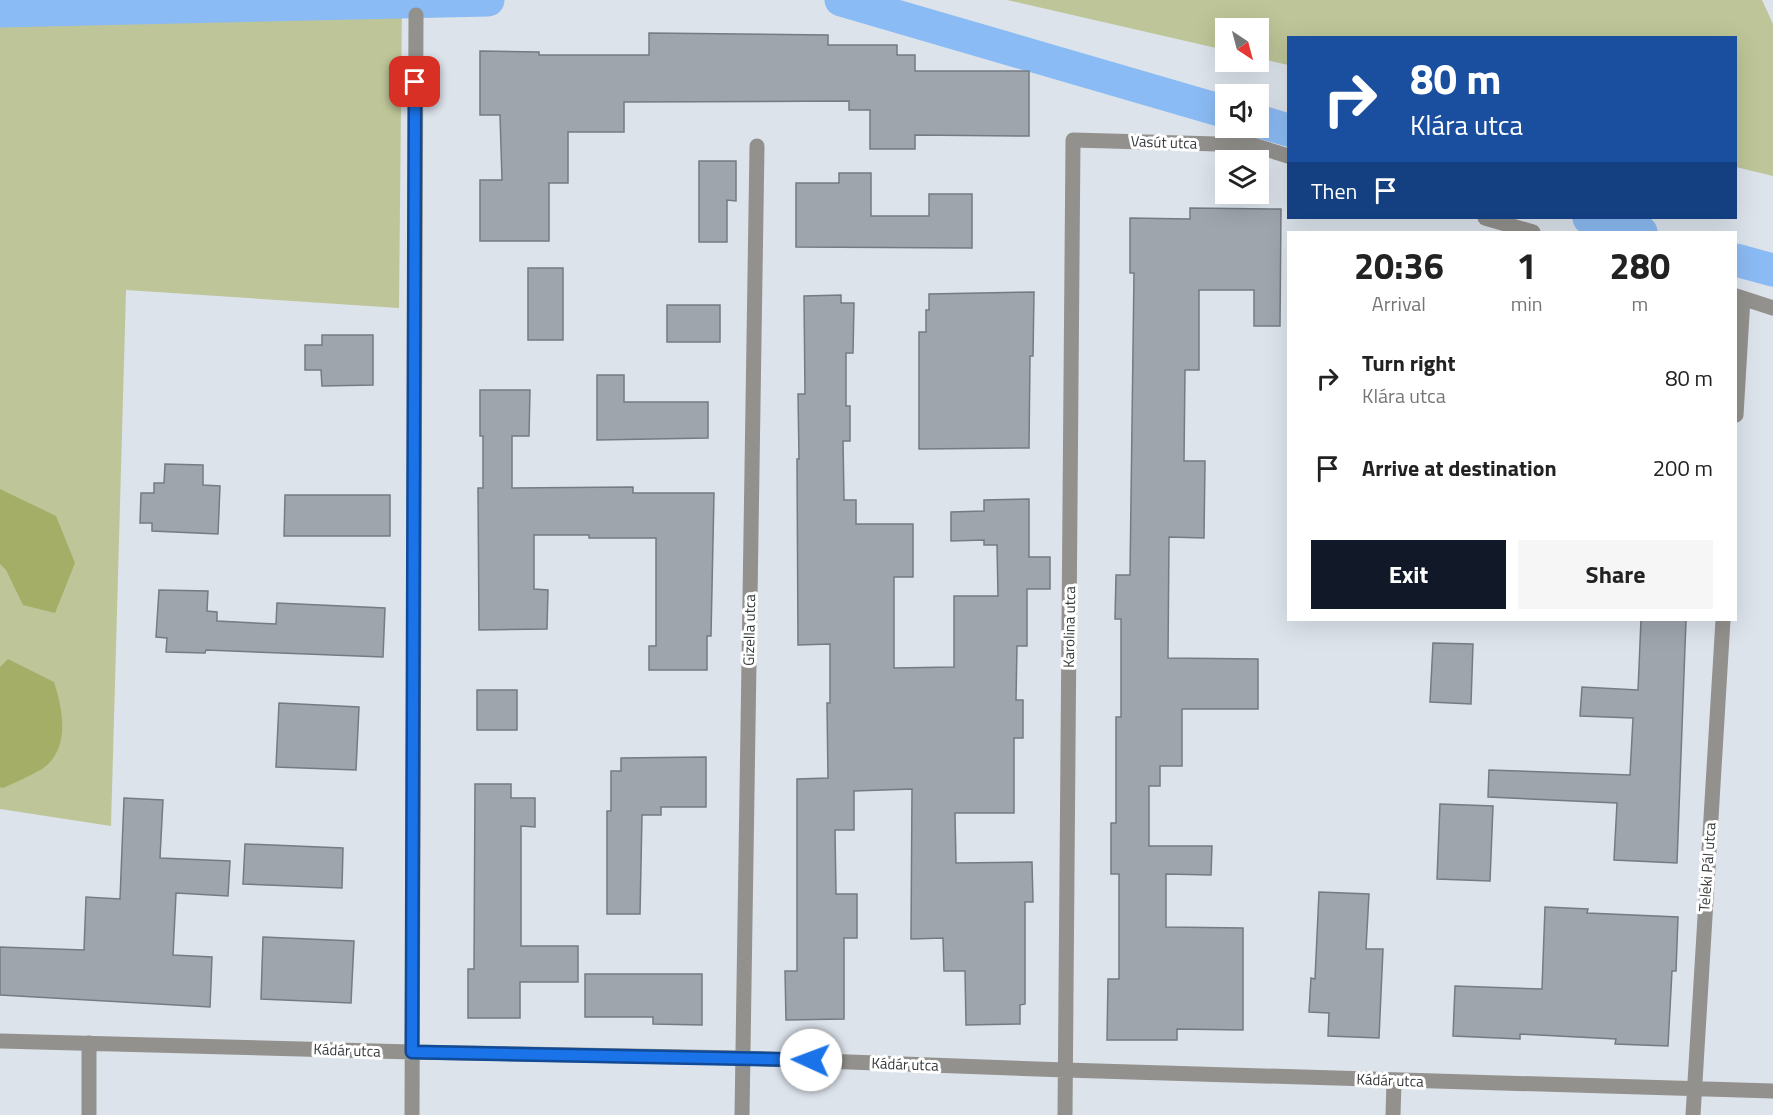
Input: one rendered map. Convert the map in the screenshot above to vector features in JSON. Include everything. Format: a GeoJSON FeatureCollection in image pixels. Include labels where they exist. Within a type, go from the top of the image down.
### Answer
{"type":"FeatureCollection","features":[{"type":"Feature","properties":{"kind":"street"},"geometry":{"type":"LineString","coordinates":[[412,1115],[416,15]]}},
{"type":"Feature","properties":{"kind":"street","name":"Vasút utca"},"geometry":{"type":"LineString","coordinates":[[1073,140],[1253,145],[1287,156]]}},
{"type":"Feature","properties":{"kind":"street","name":"Karolina utca"},"geometry":{"type":"LineString","coordinates":[[1065,1115],[1073,140]]}},
{"type":"Feature","properties":{"kind":"street","name":"Gizella utca"},"geometry":{"type":"LineString","coordinates":[[742,1115],[757,146]]}},
{"type":"Feature","properties":{"kind":"street"},"geometry":{"type":"LineString","coordinates":[[1488,219],[1530,231]]}},
{"type":"Feature","properties":{"kind":"street"},"geometry":{"type":"LineString","coordinates":[[1737,376],[1739,297],[1773,308]]}},
{"type":"Feature","properties":{"kind":"street","name":"Teleki Pál utca"},"geometry":{"type":"LineString","coordinates":[[1693,1115],[1723,621]]}},
{"type":"Feature","properties":{"kind":"street","name":"Kádár utca"},"geometry":{"type":"LineString","coordinates":[[0,1041],[742,1058],[1394,1081],[1773,1091]]}},
{"type":"Feature","properties":{"kind":"street"},"geometry":{"type":"LineString","coordinates":[[89,1043],[89,1115]]}},
{"type":"Feature","properties":{"kind":"street"},"geometry":{"type":"LineString","coordinates":[[1393,1115],[1394,1081]]}},
{"type":"Feature","properties":{"kind":"green space"},"geometry":{"type":"Polygon","coordinates":[[[0,0],[402,0],[399,308],[126,290],[111,826],[0,809],[0,0]]]}},
{"type":"Feature","properties":{"kind":"green space"},"geometry":{"type":"Polygon","coordinates":[[[1007,0],[1762,0],[1773,24],[1773,176],[1737,167],[1737,36],[1287,36],[1287,65],[1269,60],[1269,18],[1215,18],[1215,48],[1007,0]]]}},
{"type":"Feature","properties":{"kind":"green space"},"geometry":{"type":"Polygon","coordinates":[[[0,489],[56,516],[75,563],[55,613],[23,605],[6,570],[0,564],[0,489]]]}},
{"type":"Feature","properties":{"kind":"green space"},"geometry":{"type":"Polygon","coordinates":[[[8,659],[54,682],[60,705],[62,728],[61,740],[51,761],[28,777],[3,788],[0,787],[0,667],[8,659]]]}},
{"type":"Feature","properties":{"kind":"building"},"geometry":{"type":"Polygon","coordinates":[[[649,33],[828,35],[828,45],[897,45],[897,55],[915,55],[915,71],[1029,71],[1029,136],[915,135],[915,149],[870,149],[870,110],[849,110],[849,101],[624,102],[624,132],[568,132],[568,183],[549,183],[549,241],[480,241],[480,180],[502,180],[500,115],[480,115],[480,51],[539,52],[539,55],[649,55],[649,33]]]}},
{"type":"Feature","properties":{"kind":"building"},"geometry":{"type":"Polygon","coordinates":[[[699,161],[736,161],[736,201],[727,200],[727,242],[699,242],[699,161]]]}},
{"type":"Feature","properties":{"kind":"building"},"geometry":{"type":"Polygon","coordinates":[[[839,173],[871,173],[871,216],[929,216],[929,194],[972,194],[972,248],[796,247],[796,183],[839,183],[839,173]]]}},
{"type":"Feature","properties":{"kind":"building"},"geometry":{"type":"Polygon","coordinates":[[[1190,208],[1281,209],[1280,326],[1254,326],[1254,290],[1199,290],[1199,370],[1185,370],[1184,461],[1205,461],[1204,538],[1169,537],[1168,658],[1258,659],[1258,709],[1182,709],[1182,766],[1160,766],[1160,786],[1149,786],[1149,846],[1212,846],[1211,875],[1166,874],[1166,927],[1243,928],[1243,1030],[1177,1029],[1177,1040],[1107,1040],[1108,979],[1119,979],[1119,874],[1111,874],[1111,823],[1116,823],[1116,717],[1121,717],[1121,619],[1115,619],[1116,575],[1130,575],[1134,273],[1130,273],[1130,218],[1190,219],[1190,208]]]}},
{"type":"Feature","properties":{"kind":"building"},"geometry":{"type":"Polygon","coordinates":[[[528,268],[563,268],[563,340],[528,340],[528,268]]]}},
{"type":"Feature","properties":{"kind":"building"},"geometry":{"type":"Polygon","coordinates":[[[1034,292],[1033,356],[1030,356],[1029,448],[919,449],[919,332],[926,332],[929,294],[1034,292]]]}},
{"type":"Feature","properties":{"kind":"building"},"geometry":{"type":"Polygon","coordinates":[[[841,295],[841,303],[854,303],[853,353],[846,353],[846,406],[850,406],[850,441],[843,441],[844,500],[856,500],[856,524],[913,524],[913,577],[894,577],[894,668],[954,667],[954,596],[998,596],[997,545],[984,545],[984,540],[951,541],[951,512],[984,511],[984,500],[1029,499],[1029,557],[1050,557],[1050,589],[1027,589],[1027,646],[1017,646],[1016,700],[1023,700],[1023,738],[1014,738],[1014,813],[955,813],[956,863],[1032,862],[1033,902],[1025,902],[1025,1004],[1020,1005],[1020,1024],[966,1025],[965,971],[944,971],[943,938],[911,939],[912,789],[854,791],[854,830],[835,830],[836,894],[857,894],[857,938],[844,938],[844,1019],[786,1020],[785,971],[797,971],[797,779],[828,778],[827,703],[830,703],[830,644],[798,645],[798,394],[805,394],[804,296],[841,295]]]}},
{"type":"Feature","properties":{"kind":"building"},"geometry":{"type":"Polygon","coordinates":[[[667,305],[720,305],[720,342],[667,342],[667,305]]]}},
{"type":"Feature","properties":{"kind":"building"},"geometry":{"type":"Polygon","coordinates":[[[322,335],[373,335],[373,385],[322,386],[321,370],[305,370],[305,345],[322,345],[322,335]]]}},
{"type":"Feature","properties":{"kind":"building"},"geometry":{"type":"Polygon","coordinates":[[[597,375],[624,375],[624,402],[708,402],[708,438],[597,440],[597,375]]]}},
{"type":"Feature","properties":{"kind":"building"},"geometry":{"type":"Polygon","coordinates":[[[480,390],[530,390],[529,436],[512,436],[512,488],[633,487],[633,493],[714,493],[711,636],[707,636],[707,670],[649,670],[649,646],[656,646],[656,538],[534,535],[534,589],[548,590],[547,629],[479,630],[478,488],[483,488],[480,390]]]}},
{"type":"Feature","properties":{"kind":"building"},"geometry":{"type":"Polygon","coordinates":[[[165,464],[203,465],[203,485],[220,486],[218,534],[152,531],[152,523],[140,523],[141,493],[154,493],[154,483],[164,483],[165,464]]]}},
{"type":"Feature","properties":{"kind":"building"},"geometry":{"type":"Polygon","coordinates":[[[285,495],[390,495],[390,536],[284,536],[285,495]]]}},
{"type":"Feature","properties":{"kind":"building"},"geometry":{"type":"Polygon","coordinates":[[[159,590],[208,591],[207,611],[217,612],[217,621],[276,624],[277,603],[385,608],[383,657],[206,650],[205,653],[166,652],[167,638],[156,637],[159,590]]]}},
{"type":"Feature","properties":{"kind":"building"},"geometry":{"type":"Polygon","coordinates":[[[1641,621],[1686,621],[1677,863],[1614,860],[1617,803],[1488,797],[1489,770],[1630,775],[1633,718],[1580,716],[1582,687],[1638,690],[1641,621]]]}},
{"type":"Feature","properties":{"kind":"building"},"geometry":{"type":"Polygon","coordinates":[[[1433,643],[1473,644],[1471,704],[1430,702],[1433,643]]]}},
{"type":"Feature","properties":{"kind":"building"},"geometry":{"type":"Polygon","coordinates":[[[477,690],[517,690],[517,730],[477,730],[477,690]]]}},
{"type":"Feature","properties":{"kind":"building"},"geometry":{"type":"Polygon","coordinates":[[[279,703],[359,707],[356,770],[276,767],[279,703]]]}},
{"type":"Feature","properties":{"kind":"building"},"geometry":{"type":"Polygon","coordinates":[[[706,757],[706,807],[661,807],[661,815],[642,815],[640,914],[607,914],[607,811],[611,811],[611,771],[621,771],[621,758],[706,757]]]}},
{"type":"Feature","properties":{"kind":"building"},"geometry":{"type":"Polygon","coordinates":[[[475,784],[511,784],[511,798],[535,798],[535,827],[521,826],[521,946],[578,946],[578,982],[520,982],[520,1018],[468,1018],[468,969],[474,969],[475,784]]]}},
{"type":"Feature","properties":{"kind":"building"},"geometry":{"type":"Polygon","coordinates":[[[124,798],[163,800],[160,858],[230,861],[228,896],[176,893],[173,955],[212,957],[210,1007],[0,995],[0,947],[84,950],[86,897],[120,899],[124,798]]]}},
{"type":"Feature","properties":{"kind":"building"},"geometry":{"type":"Polygon","coordinates":[[[1440,804],[1493,806],[1490,881],[1437,879],[1440,804]]]}},
{"type":"Feature","properties":{"kind":"building"},"geometry":{"type":"Polygon","coordinates":[[[245,844],[343,848],[342,888],[243,884],[245,844]]]}},
{"type":"Feature","properties":{"kind":"building"},"geometry":{"type":"Polygon","coordinates":[[[1319,892],[1369,894],[1366,949],[1383,949],[1379,1038],[1328,1036],[1329,1013],[1309,1012],[1311,978],[1315,979],[1319,892]]]}},
{"type":"Feature","properties":{"kind":"building"},"geometry":{"type":"Polygon","coordinates":[[[1545,907],[1588,909],[1587,913],[1678,917],[1676,971],[1672,971],[1668,1046],[1615,1044],[1616,1039],[1520,1034],[1520,1039],[1453,1036],[1455,986],[1542,989],[1545,907]]]}},
{"type":"Feature","properties":{"kind":"building"},"geometry":{"type":"Polygon","coordinates":[[[263,937],[354,941],[351,1003],[261,999],[263,937]]]}},
{"type":"Feature","properties":{"kind":"building"},"geometry":{"type":"Polygon","coordinates":[[[585,974],[702,974],[702,1025],[653,1024],[653,1017],[585,1017],[585,974]]]}},
{"type":"Feature","properties":{"kind":"waterway"},"geometry":{"type":"LineString","coordinates":[[0,11],[488,0]]}},
{"type":"Feature","properties":{"kind":"waterway"},"geometry":{"type":"LineString","coordinates":[[841,0],[1215,109]]}},
{"type":"Feature","properties":{"kind":"waterway"},"geometry":{"type":"LineString","coordinates":[[1269,124],[1287,130]]}},
{"type":"Feature","properties":{"kind":"waterway"},"geometry":{"type":"LineString","coordinates":[[1593,219],[1637,231]]}},
{"type":"Feature","properties":{"kind":"waterway"},"geometry":{"type":"LineString","coordinates":[[1737,260],[1773,270]]}},
{"type":"Feature","properties":{"kind":"route"},"geometry":{"type":"LineString","coordinates":[[415,82],[412,1052],[811,1060]]}}]}
